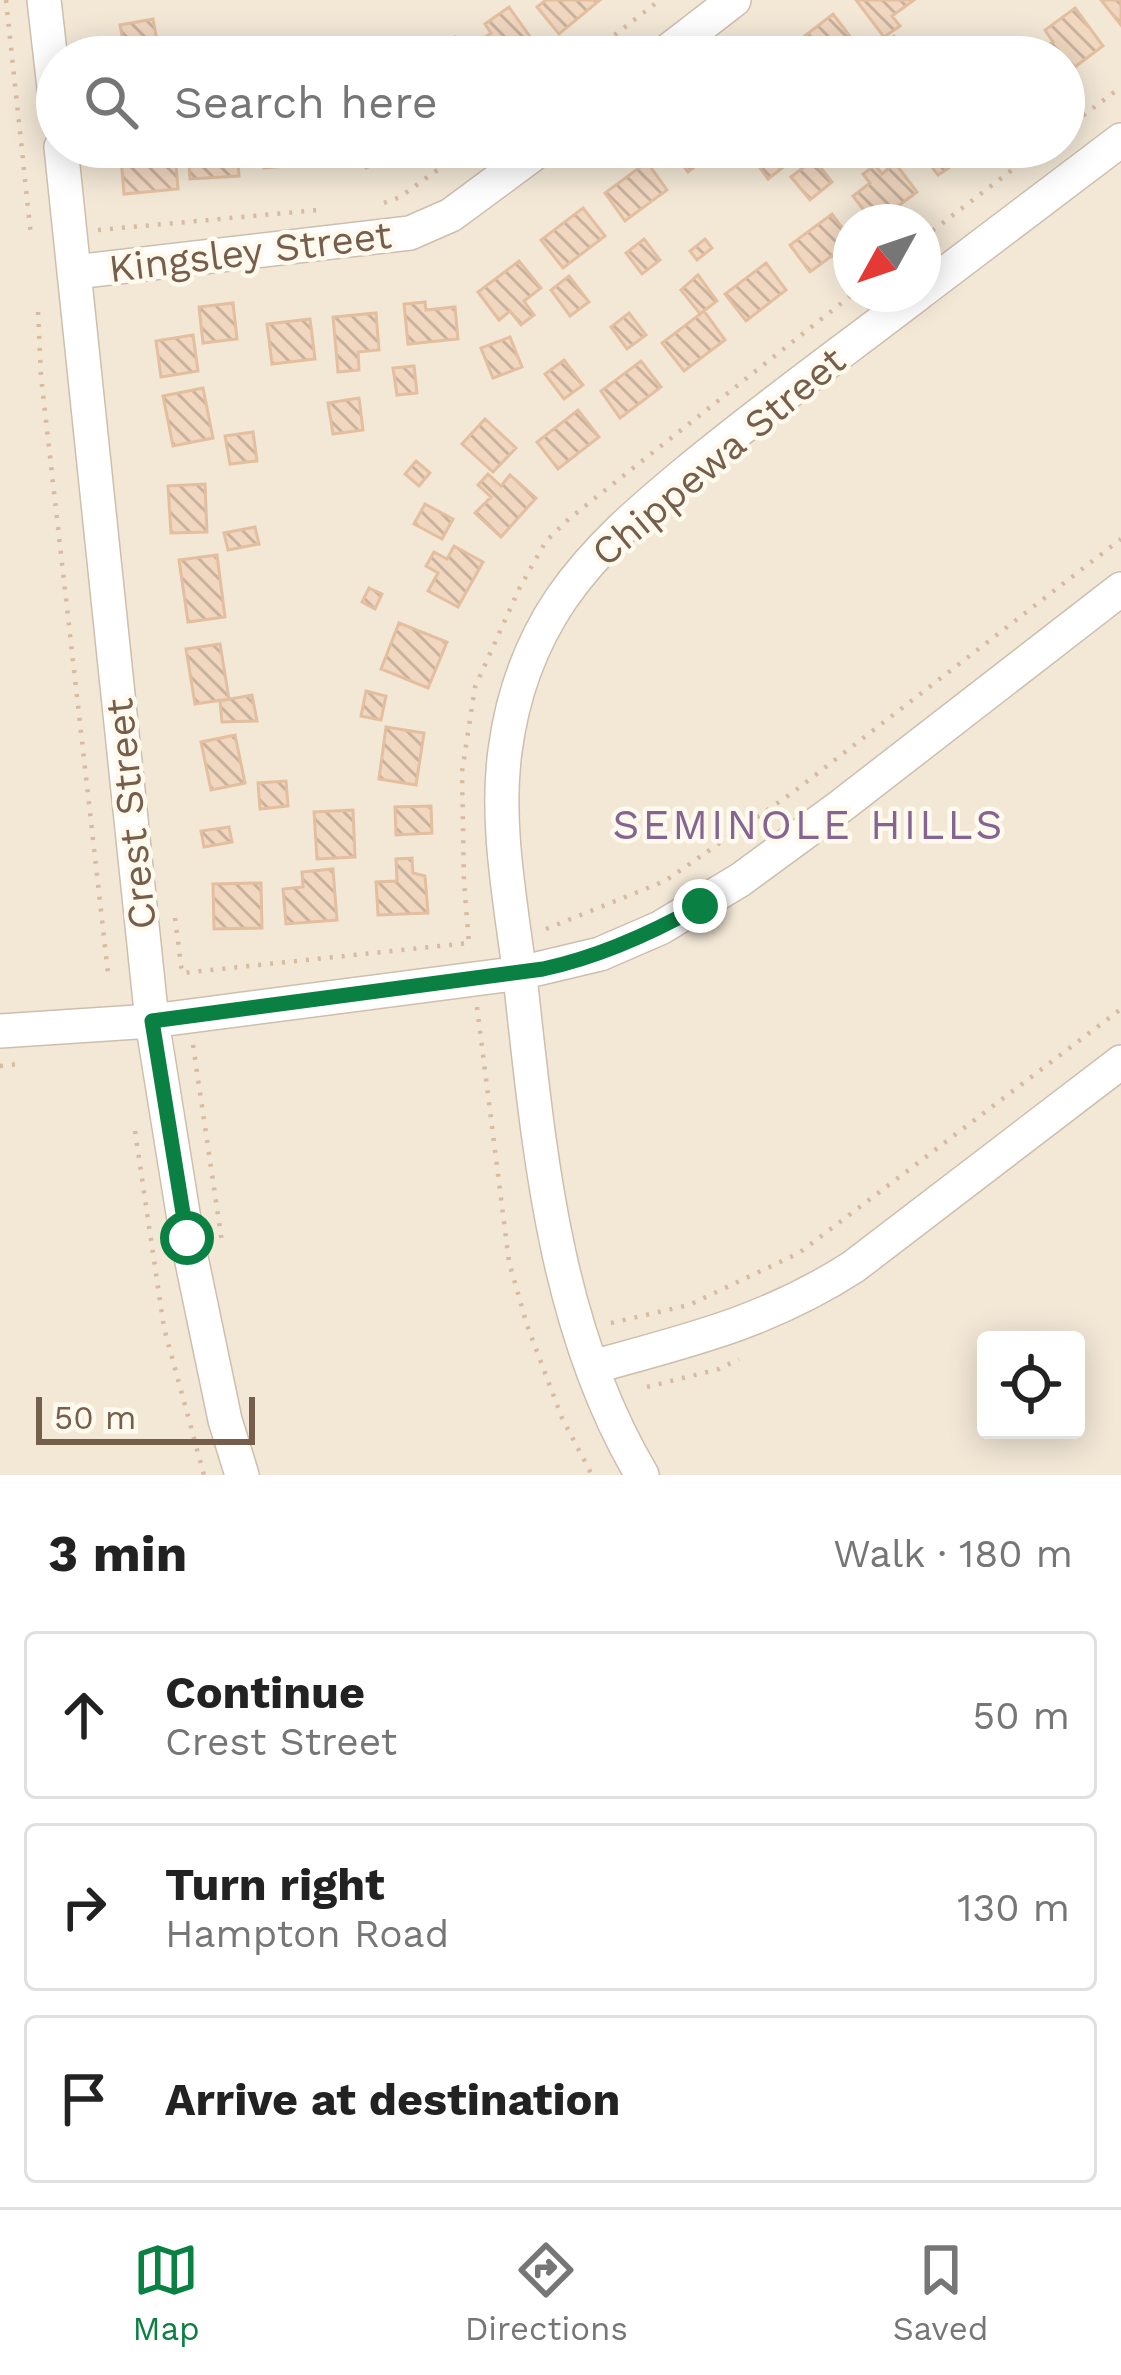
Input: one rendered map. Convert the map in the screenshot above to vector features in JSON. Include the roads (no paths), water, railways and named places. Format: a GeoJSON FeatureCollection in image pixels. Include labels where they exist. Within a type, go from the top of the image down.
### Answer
{"type":"FeatureCollection","features":[{"type":"Feature","properties":{"kind":"street"},"geometry":{"type":"LineString","coordinates":[[44,0],[48,36]]}},
{"type":"Feature","properties":{"kind":"street"},"geometry":{"type":"LineString","coordinates":[[687,36],[734,0]]}},
{"type":"Feature","properties":{"kind":"street","name":"Chippewa Street"},"geometry":{"type":"LineString","coordinates":[[1085,167],[1121,140]]}},
{"type":"Feature","properties":{"kind":"street","name":"Crest Street"},"geometry":{"type":"LineString","coordinates":[[63,168],[152,1021],[187,1238],[225,1420],[242,1475]]}},
{"type":"Feature","properties":{"kind":"street","name":"Kingsley Street"},"geometry":{"type":"LineString","coordinates":[[75,272],[410,233],[451,215],[515,168]]}},
{"type":"Feature","properties":{"kind":"street","name":"Chippewa Street"},"geometry":{"type":"LineString","coordinates":[[941,277],[1084,168]]}},
{"type":"Feature","properties":{"kind":"street","name":"Chippewa Street"},"geometry":{"type":"LineString","coordinates":[[642,1475],[618,1432],[592,1366],[563,1275],[547,1186],[504,841],[505,754],[515,700],[532,649],[587,562],[628,521],[721,444],[895,312]]}},
{"type":"Feature","properties":{"kind":"street"},"geometry":{"type":"LineString","coordinates":[[0,1031],[152,1021],[520,974],[600,954],[700,906],[841,806],[1121,589]]}},
{"type":"Feature","properties":{"kind":"street"},"geometry":{"type":"LineString","coordinates":[[592,1366],[728,1329],[824,1286],[1121,1062]]}},
{"type":"Feature","properties":{"kind":"district","name":"SEMINOLE HILLS"},"geometry":{"type":"Point","coordinates":[809,824]}}]}
